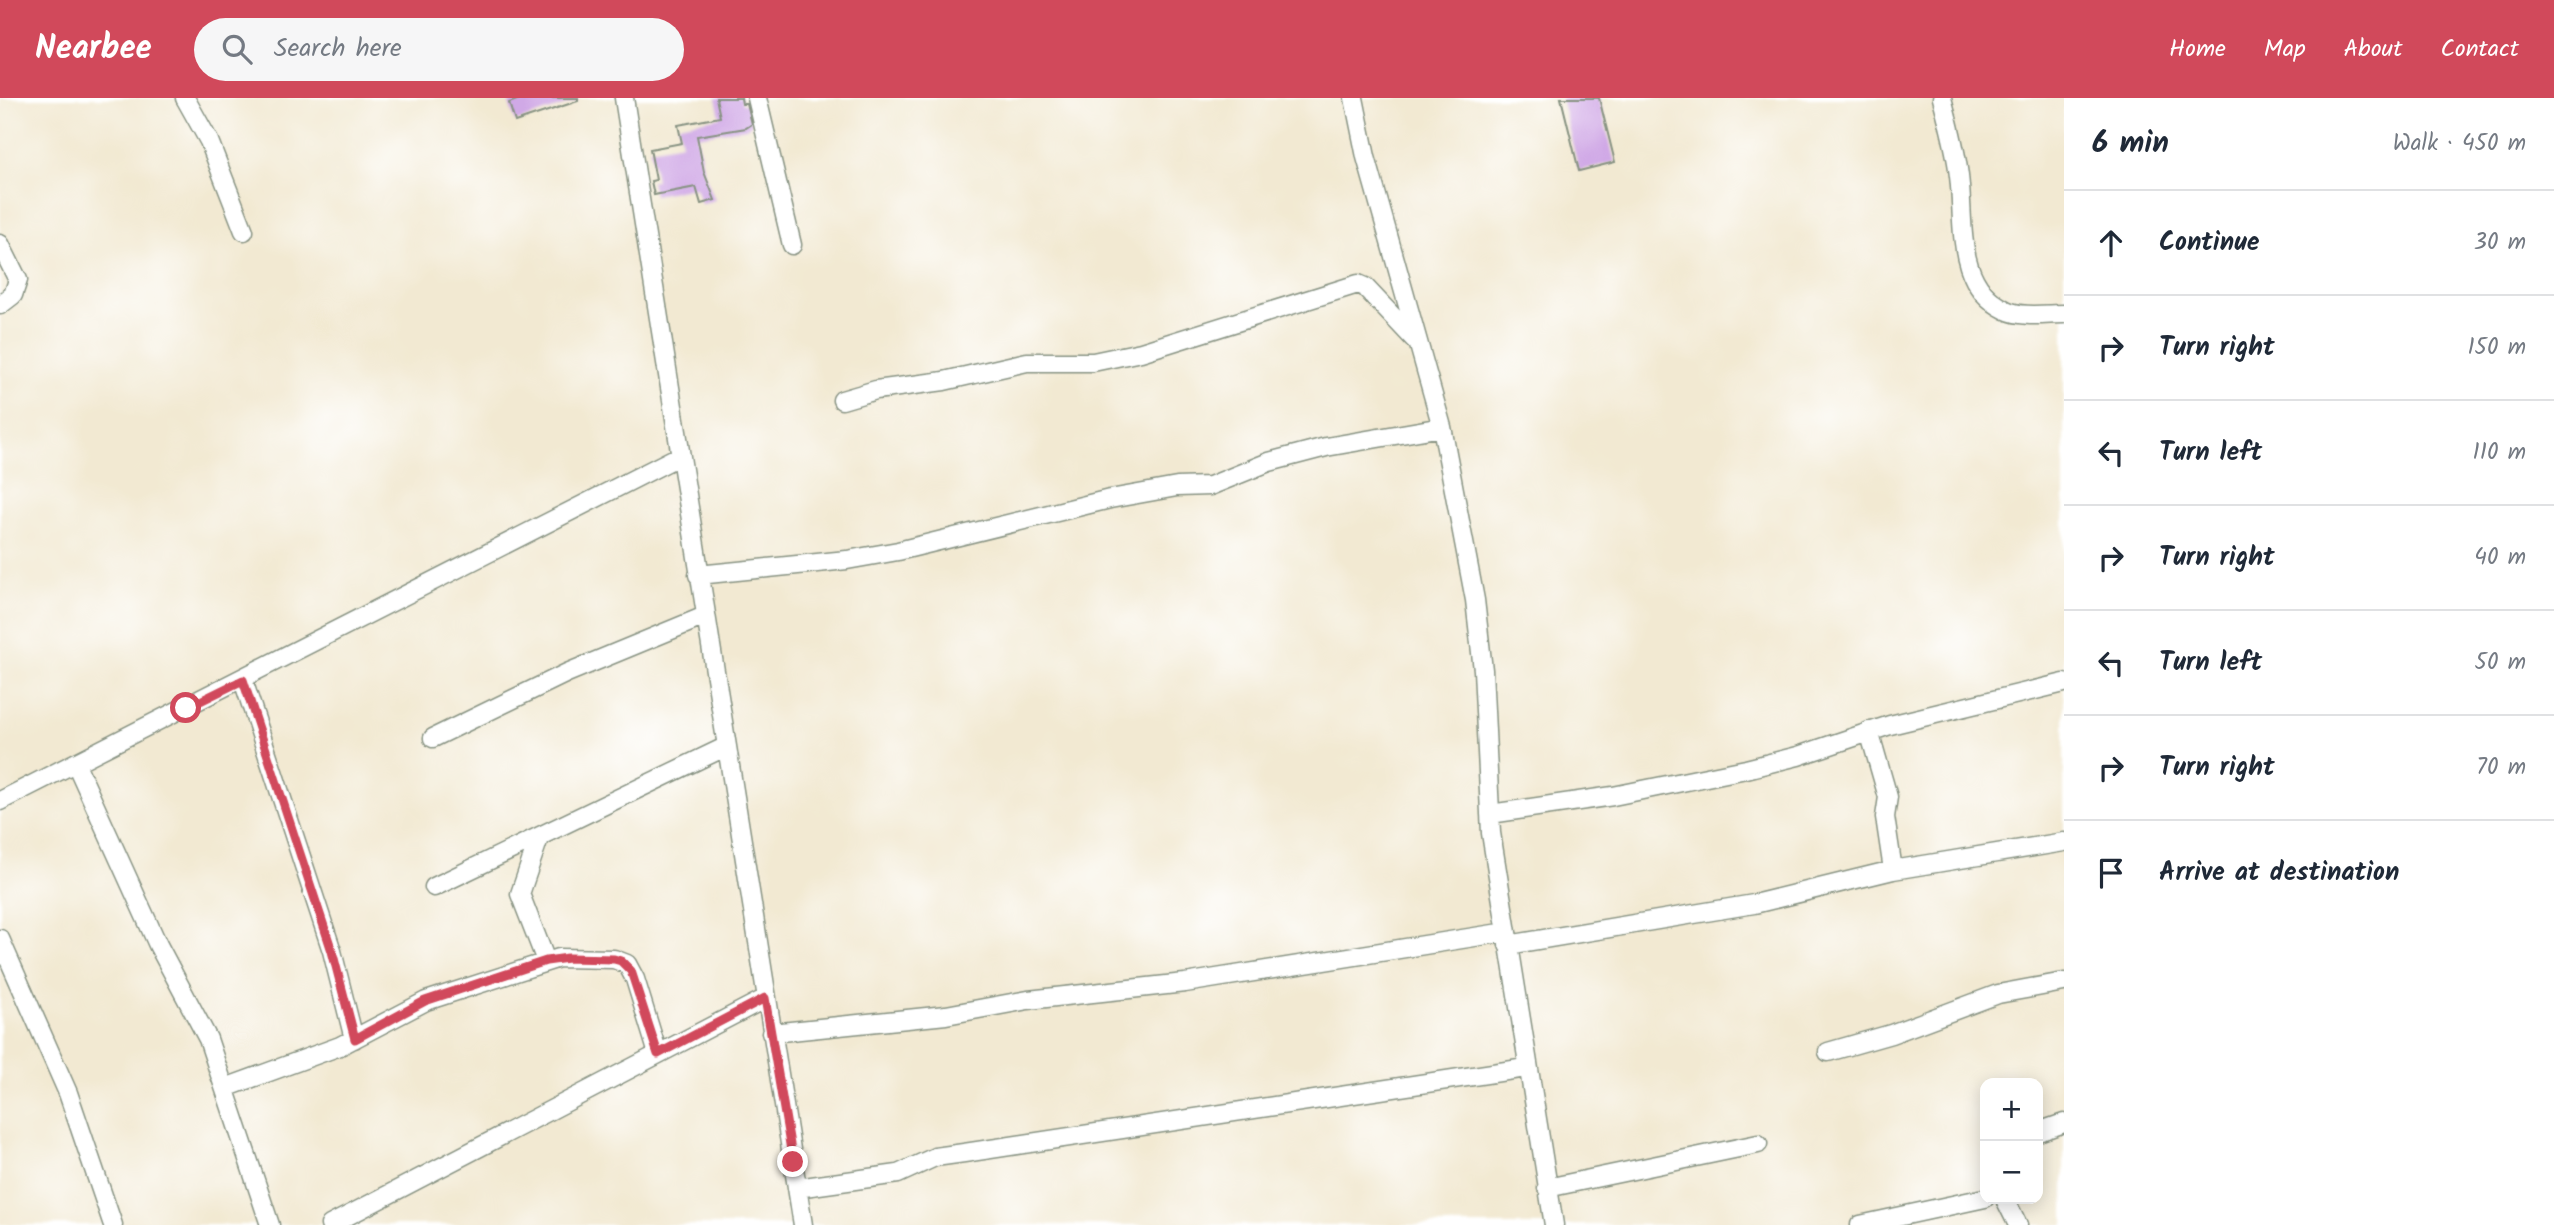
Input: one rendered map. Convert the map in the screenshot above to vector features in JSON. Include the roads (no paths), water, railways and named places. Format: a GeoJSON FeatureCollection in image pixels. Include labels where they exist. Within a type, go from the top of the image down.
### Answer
{"type":"FeatureCollection","features":[{"type":"Feature","properties":{"kind":"street"},"geometry":{"type":"LineString","coordinates":[[185,98],[209,141],[244,231]]}},
{"type":"Feature","properties":{"kind":"street"},"geometry":{"type":"LineString","coordinates":[[624,98],[803,1225]]}},
{"type":"Feature","properties":{"kind":"street"},"geometry":{"type":"LineString","coordinates":[[757,98],[792,245]]}},
{"type":"Feature","properties":{"kind":"street"},"geometry":{"type":"LineString","coordinates":[[1354,98],[1366,157],[1442,427],[1475,600],[1483,670],[1490,814],[1527,1068],[1554,1225]]}},
{"type":"Feature","properties":{"kind":"street"},"geometry":{"type":"LineString","coordinates":[[1942,98],[1956,158],[1963,237],[1972,277],[1990,300],[2008,311],[2064,314]]}},
{"type":"Feature","properties":{"kind":"street"},"geometry":{"type":"LineString","coordinates":[[0,244],[18,280],[13,295],[0,306]]}},
{"type":"Feature","properties":{"kind":"street"},"geometry":{"type":"LineString","coordinates":[[842,400],[876,390],[944,381],[1027,362],[1093,362],[1141,352],[1358,284],[1365,287],[1419,344]]}},
{"type":"Feature","properties":{"kind":"street"},"geometry":{"type":"LineString","coordinates":[[698,575],[834,561],[898,551],[1110,499],[1177,487],[1210,486],[1269,462],[1326,447],[1442,427]]}},
{"type":"Feature","properties":{"kind":"street"},"geometry":{"type":"LineString","coordinates":[[0,801],[243,680],[679,456]]}},
{"type":"Feature","properties":{"kind":"street"},"geometry":{"type":"LineString","coordinates":[[432,738],[577,668],[705,615]]}},
{"type":"Feature","properties":{"kind":"street"},"geometry":{"type":"LineString","coordinates":[[243,680],[328,939],[355,1039]]}},
{"type":"Feature","properties":{"kind":"street"},"geometry":{"type":"LineString","coordinates":[[1490,814],[1613,796],[1745,769],[1798,756],[1869,731],[2064,683]]}},
{"type":"Feature","properties":{"kind":"street"},"geometry":{"type":"LineString","coordinates":[[1869,731],[1888,797],[1885,817],[1893,870]]}},
{"type":"Feature","properties":{"kind":"street"},"geometry":{"type":"LineString","coordinates":[[434,887],[725,747]]}},
{"type":"Feature","properties":{"kind":"street"},"geometry":{"type":"LineString","coordinates":[[76,764],[158,945],[208,1039],[270,1225]]}},
{"type":"Feature","properties":{"kind":"street"},"geometry":{"type":"LineString","coordinates":[[539,838],[523,877],[520,894],[546,961]]}},
{"type":"Feature","properties":{"kind":"street"},"geometry":{"type":"LineString","coordinates":[[771,1032],[946,1015],[1028,1000],[1185,983],[1754,904],[1893,870],[2064,842]]}},
{"type":"Feature","properties":{"kind":"street"},"geometry":{"type":"LineString","coordinates":[[0,939],[68,1093],[113,1225]]}},
{"type":"Feature","properties":{"kind":"street"},"geometry":{"type":"LineString","coordinates":[[225,1088],[355,1039],[425,1001],[546,961],[568,958],[614,959],[626,964],[635,979],[658,1054]]}},
{"type":"Feature","properties":{"kind":"street"},"geometry":{"type":"LineString","coordinates":[[1828,1052],[1891,1034],[1998,994],[2064,982]]}},
{"type":"Feature","properties":{"kind":"street"},"geometry":{"type":"LineString","coordinates":[[330,1225],[765,998]]}},
{"type":"Feature","properties":{"kind":"street"},"geometry":{"type":"LineString","coordinates":[[797,1188],[898,1174],[926,1160],[954,1154],[1527,1068]]}},
{"type":"Feature","properties":{"kind":"street"},"geometry":{"type":"LineString","coordinates":[[2043,1130],[2064,1123]]}},
{"type":"Feature","properties":{"kind":"street"},"geometry":{"type":"LineString","coordinates":[[1547,1188],[1758,1144]]}},
{"type":"Feature","properties":{"kind":"street"},"geometry":{"type":"LineString","coordinates":[[1860,1225],[1892,1221],[1980,1199]]}},
{"type":"Feature","properties":{"kind":"street"},"geometry":{"type":"LineString","coordinates":[[2008,1204],[2018,1225]]}}]}
